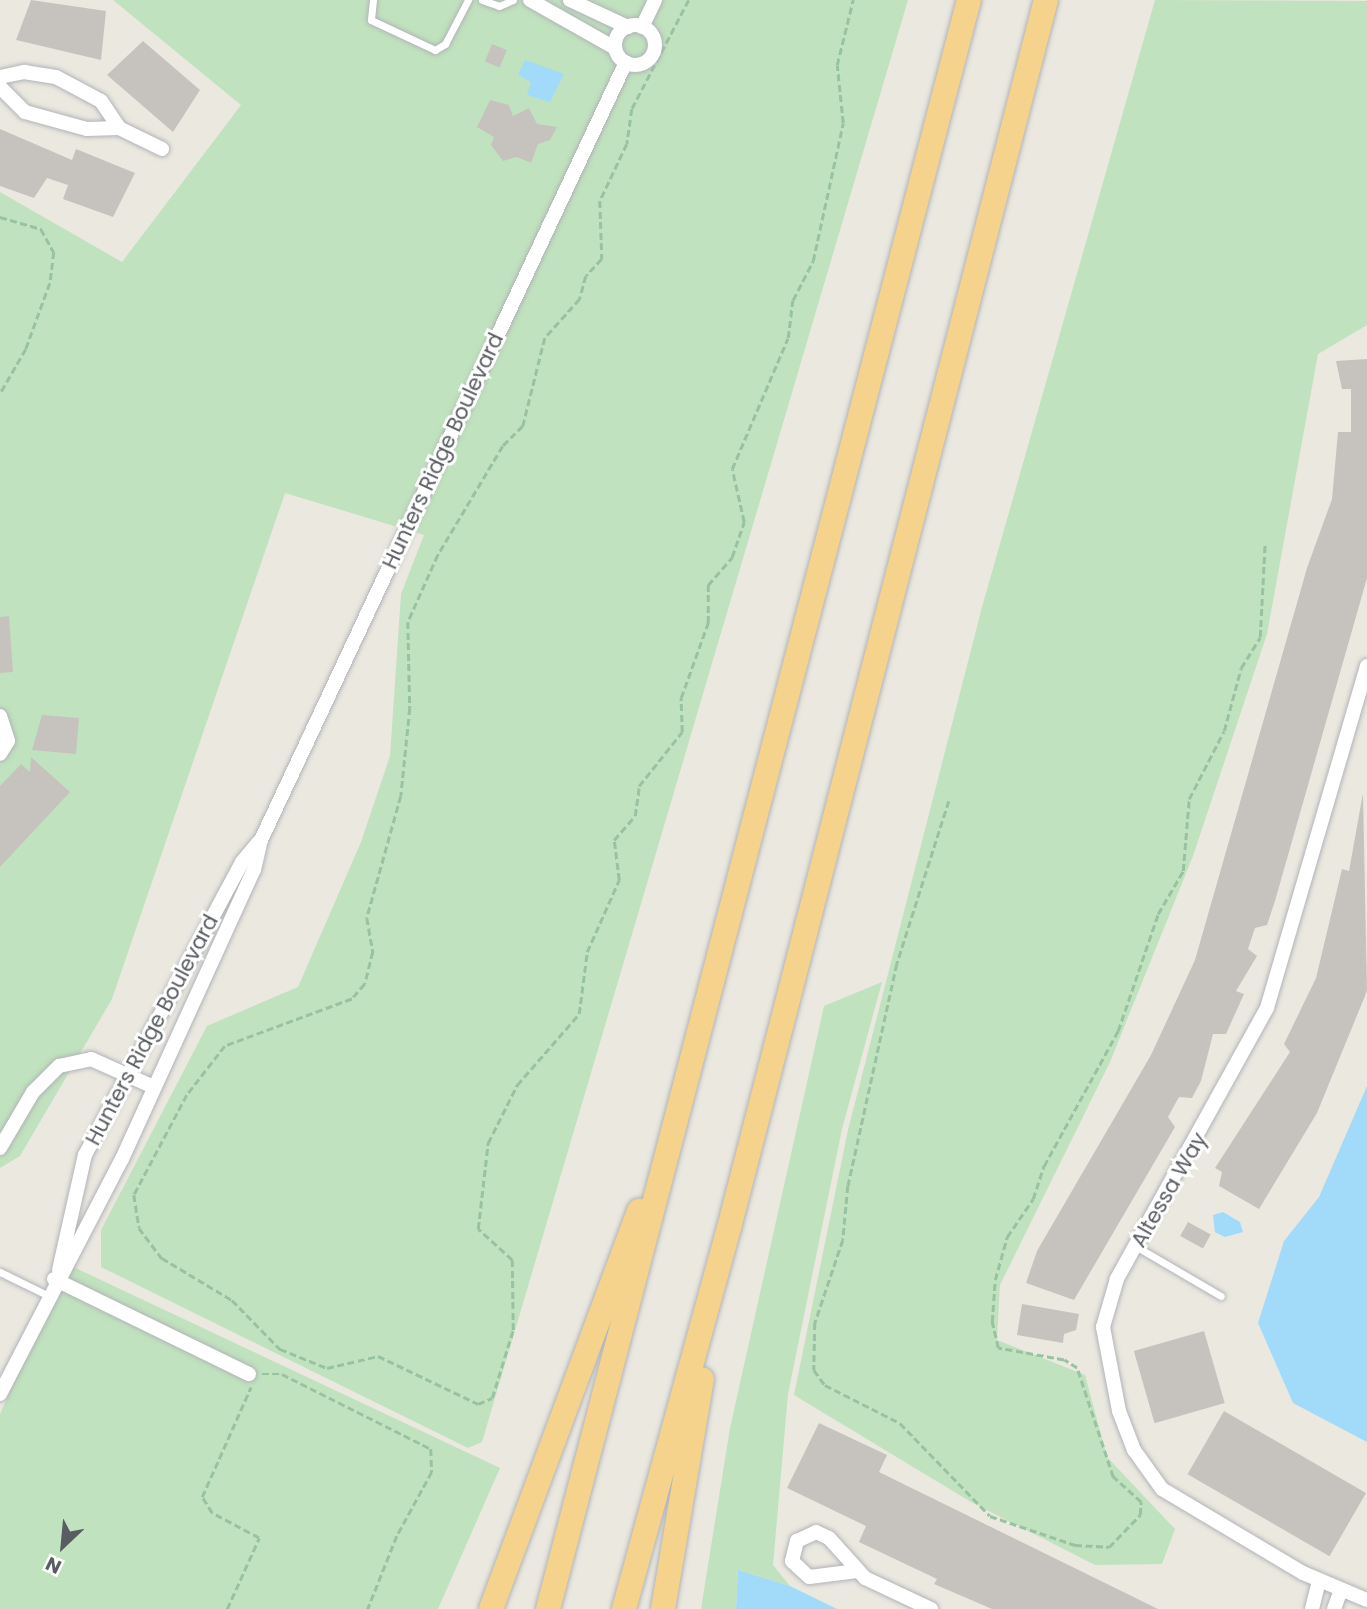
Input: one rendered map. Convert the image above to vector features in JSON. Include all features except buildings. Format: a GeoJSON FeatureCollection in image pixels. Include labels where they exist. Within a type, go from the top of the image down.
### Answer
{"type":"FeatureCollection","features":[{"type":"Feature","properties":{"kind":"highway"},"geometry":{"type":"LineString","coordinates":[[548,1609],[681,1110],[969,0]]}},
{"type":"Feature","properties":{"kind":"highway"},"geometry":{"type":"LineString","coordinates":[[624,1609],[729,1228],[1046,0]]}},
{"type":"Feature","properties":{"kind":"highway"},"geometry":{"type":"LineString","coordinates":[[491,1609],[681,1110]]}},
{"type":"Feature","properties":{"kind":"highway"},"geometry":{"type":"LineString","coordinates":[[663,1609],[729,1228]]}},
{"type":"Feature","properties":{"kind":"street"},"geometry":{"type":"LineString","coordinates":[[530,0],[615,48],[626,62],[640,64],[653,52],[654,39],[635,27],[570,0]]}},
{"type":"Feature","properties":{"kind":"street"},"geometry":{"type":"LineString","coordinates":[[615,48],[655,0]]}},
{"type":"Feature","properties":{"kind":"street","name":"Hunters Ridge Boulevard"},"geometry":{"type":"LineString","coordinates":[[56,1275],[78,1249],[254,870],[261,840],[626,62]]}},
{"type":"Feature","properties":{"kind":"street"},"geometry":{"type":"LineString","coordinates":[[0,77],[24,72],[56,77],[101,101],[119,128]]}},
{"type":"Feature","properties":{"kind":"street"},"geometry":{"type":"LineString","coordinates":[[0,87],[11,103],[41,118],[87,129],[119,128],[162,149]]}},
{"type":"Feature","properties":{"kind":"street","name":"Altessa Way"},"geometry":{"type":"LineString","coordinates":[[1367,666],[1267,1009],[1136,1247],[1108,1302],[1104,1327],[1110,1382],[1134,1450],[1178,1502],[1319,1581],[1367,1600]]}},
{"type":"Feature","properties":{"kind":"street"},"geometry":{"type":"LineString","coordinates":[[0,716],[9,741],[0,754]]}},
{"type":"Feature","properties":{"kind":"street","name":"Hunters Ridge Boulevard"},"geometry":{"type":"LineString","coordinates":[[0,1394],[56,1275],[85,1155],[126,1074],[242,862],[261,840]]}},
{"type":"Feature","properties":{"kind":"street"},"geometry":{"type":"LineString","coordinates":[[0,1148],[33,1092],[59,1066],[91,1059],[154,1087]]}},
{"type":"Feature","properties":{"kind":"street"},"geometry":{"type":"LineString","coordinates":[[56,1275],[249,1374]]}},
{"type":"Feature","properties":{"kind":"street"},"geometry":{"type":"LineString","coordinates":[[857,1571],[931,1609]]}},
{"type":"Feature","properties":{"kind":"street"},"geometry":{"type":"LineString","coordinates":[[1312,1609],[1319,1581]]}},
{"type":"Feature","properties":{"kind":"street"},"geometry":{"type":"LineString","coordinates":[[1334,1609],[1341,1590]]}},
{"type":"Feature","properties":{"kind":"lane"},"geometry":{"type":"LineString","coordinates":[[373,0],[371,20],[435,50],[445,44],[468,0]]}},
{"type":"Feature","properties":{"kind":"lane"},"geometry":{"type":"LineString","coordinates":[[482,0],[499,6],[513,0]]}},
{"type":"Feature","properties":{"kind":"lane"},"geometry":{"type":"LineString","coordinates":[[1136,1247],[1221,1296]]}},
{"type":"Feature","properties":{"kind":"lane"},"geometry":{"type":"LineString","coordinates":[[0,1272],[47,1295]]}},
{"type":"Feature","properties":{"kind":"path"},"geometry":{"type":"LineString","coordinates":[[689,0],[632,109],[627,144],[600,201],[602,259],[586,276],[580,299],[545,338],[523,426],[503,446],[438,555],[408,622],[410,708],[401,796],[367,918],[373,952],[365,984],[352,999],[225,1046],[187,1095],[134,1195],[139,1228],[155,1251],[176,1271],[232,1300],[280,1349],[327,1368],[378,1356],[478,1404],[492,1398],[513,1330],[512,1260],[478,1229],[488,1143],[517,1085],[579,1014],[587,952],[619,880],[614,840],[635,816],[639,786],[682,732],[681,698],[708,623],[708,585],[732,557],[744,522],[732,469],[789,338],[793,300],[813,261],[843,123],[837,65],[853,0]]}},
{"type":"Feature","properties":{"kind":"path"},"geometry":{"type":"LineString","coordinates":[[0,217],[41,229],[54,252],[50,283],[26,349],[0,394]]}},
{"type":"Feature","properties":{"kind":"path"},"geometry":{"type":"LineString","coordinates":[[949,801],[897,964],[848,1186],[843,1240],[815,1323],[814,1370],[825,1385],[900,1423],[990,1516],[1075,1545],[1110,1547],[1140,1515],[1141,1502],[1113,1477],[1077,1368],[998,1348],[993,1337],[995,1280],[1007,1237],[1033,1199],[1044,1166],[1118,1031],[1158,914],[1183,871],[1189,799],[1224,731],[1241,668],[1260,637],[1265,543]]}},
{"type":"Feature","properties":{"kind":"path"},"geometry":{"type":"LineString","coordinates":[[227,1609],[259,1538],[212,1513],[202,1497],[205,1485],[251,1386],[274,1372],[431,1449],[432,1472],[397,1535],[368,1609]]}},
{"type":"Feature","properties":{"kind":"green space"},"geometry":{"type":"Polygon","coordinates":[[[113,0],[908,0],[482,1442],[468,1448],[101,1267],[101,1230],[207,1026],[298,987],[361,842],[390,756],[401,594],[424,535],[285,493],[112,999],[20,1156],[0,1168],[0,192],[122,262],[241,105],[113,0]]]}},
{"type":"Feature","properties":{"kind":"green space"},"geometry":{"type":"Polygon","coordinates":[[[1155,0],[1367,1],[1367,325],[1318,354],[1267,634],[1193,856],[1110,1062],[1000,1285],[997,1340],[1085,1375],[1107,1457],[1175,1529],[1162,1564],[1095,1565],[971,1502],[794,1395],[848,1130],[982,607],[1155,0]]]}},
{"type":"Feature","properties":{"kind":"green space"},"geometry":{"type":"Polygon","coordinates":[[[882,982],[842,1129],[788,1394],[773,1565],[790,1586],[738,1570],[736,1609],[701,1609],[730,1428],[824,1006],[882,982]]]}},
{"type":"Feature","properties":{"kind":"green space"},"geometry":{"type":"Polygon","coordinates":[[[67,1264],[500,1468],[438,1609],[0,1609],[0,1414],[67,1264]]]}},
{"type":"Feature","properties":{"kind":"water"},"geometry":{"type":"Polygon","coordinates":[[[525,60],[564,74],[550,102],[527,95],[531,82],[518,75],[525,60]]]}},
{"type":"Feature","properties":{"kind":"water"},"geometry":{"type":"Polygon","coordinates":[[[1367,1086],[1367,1442],[1293,1403],[1258,1323],[1284,1241],[1319,1197],[1367,1086]]]}},
{"type":"Feature","properties":{"kind":"water"},"geometry":{"type":"Polygon","coordinates":[[[1223,1212],[1240,1222],[1243,1232],[1225,1237],[1215,1232],[1213,1215],[1223,1212]]]}},
{"type":"Feature","properties":{"kind":"water"},"geometry":{"type":"Polygon","coordinates":[[[738,1570],[790,1586],[837,1609],[736,1609],[738,1570]]]}}]}
